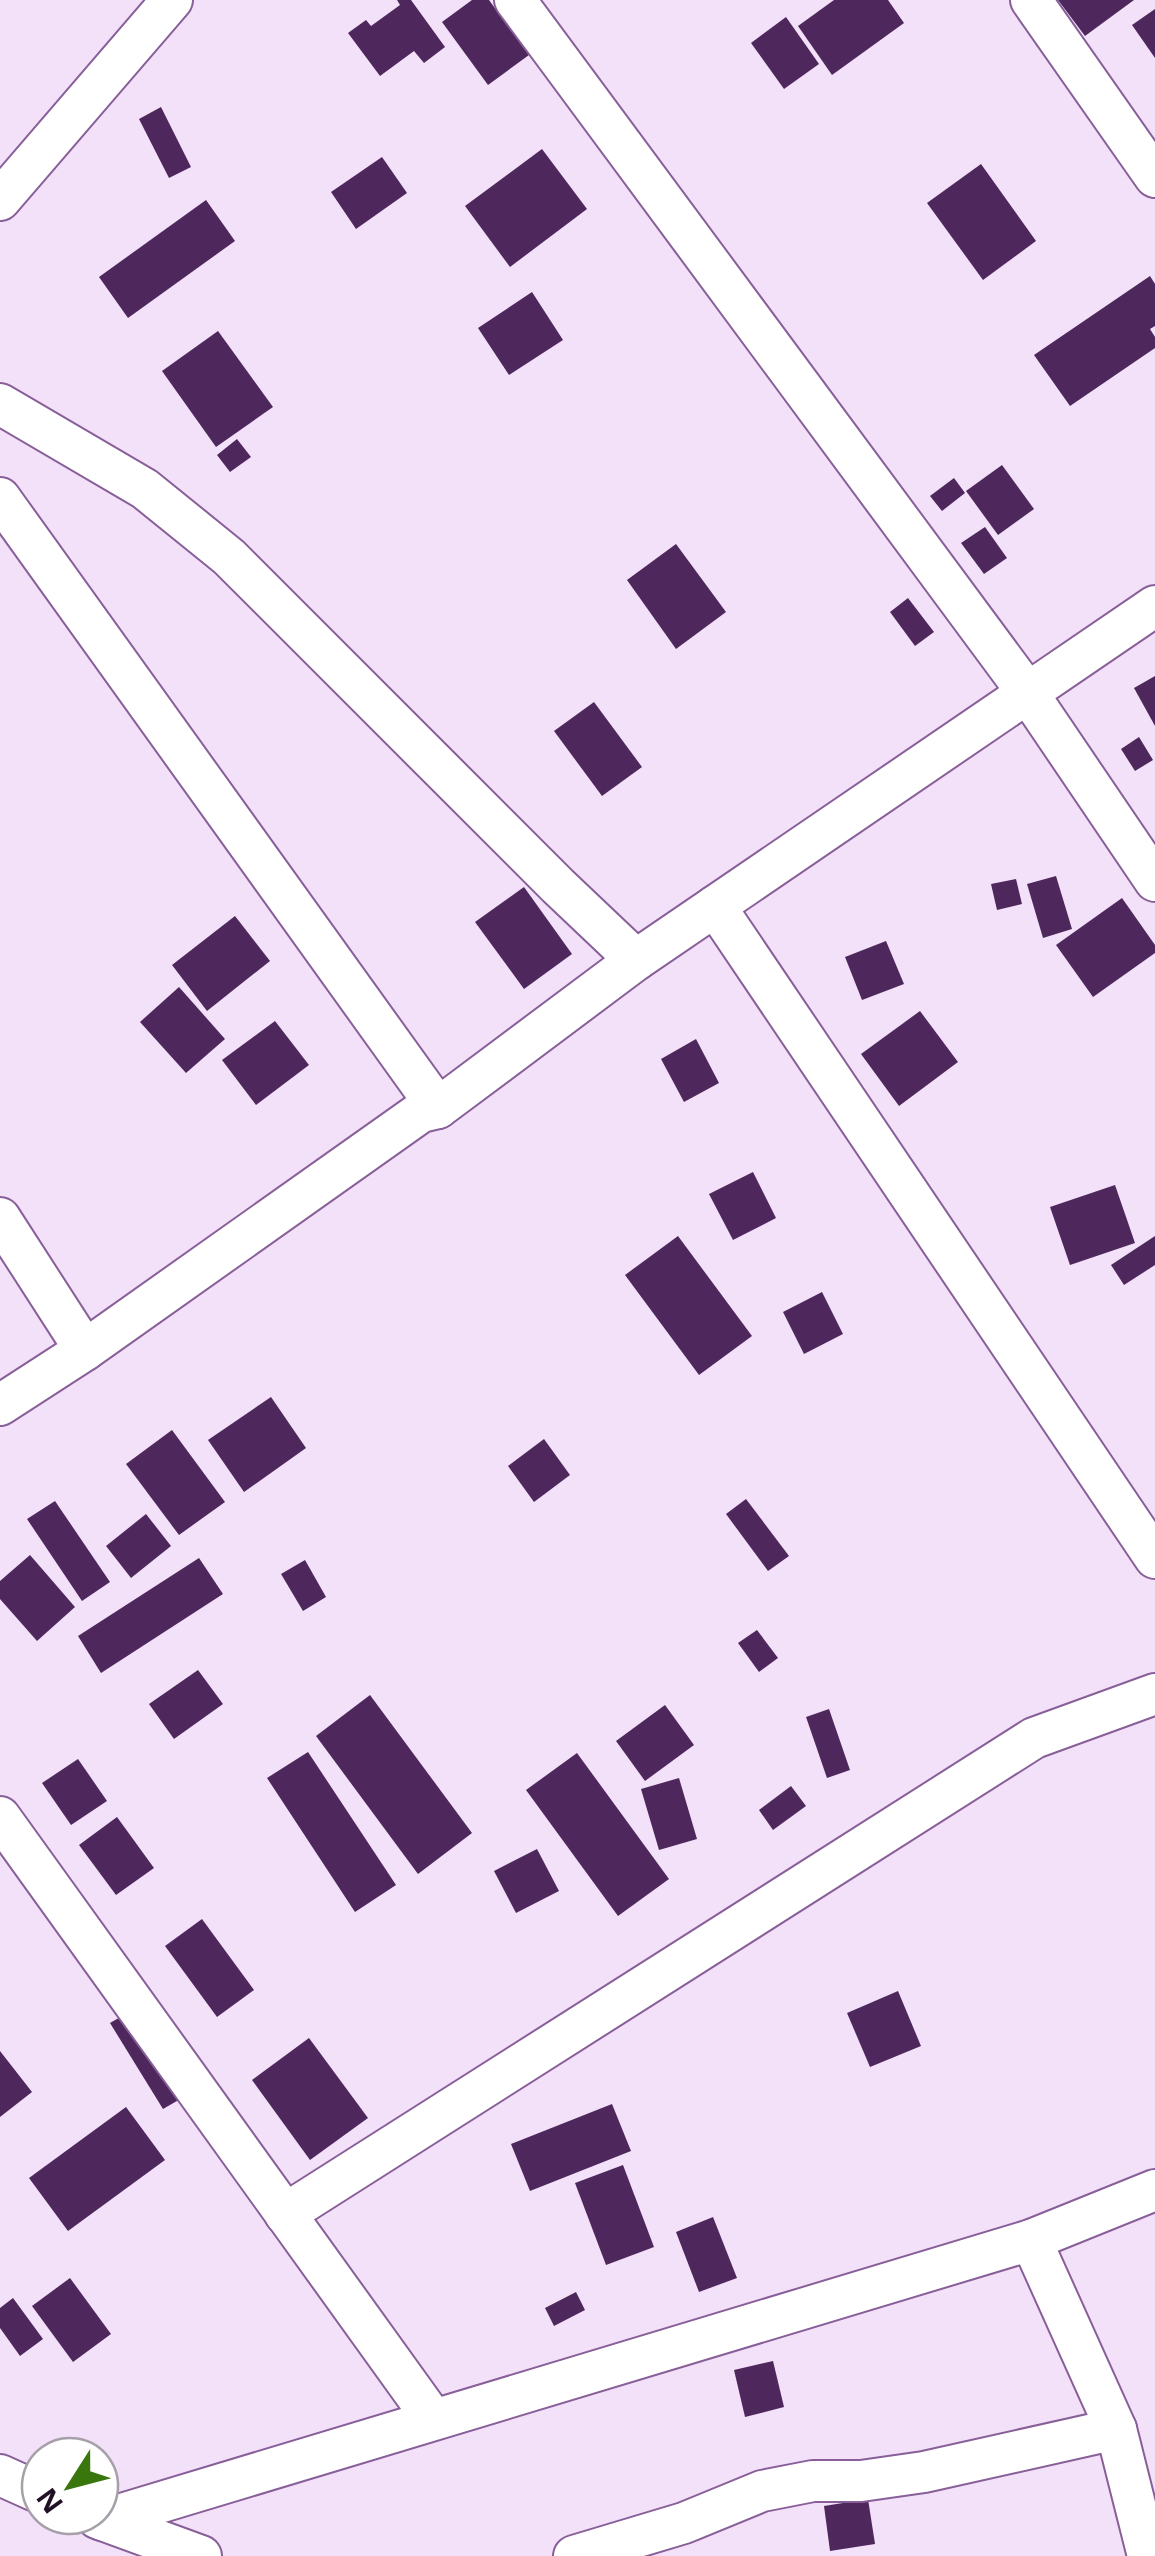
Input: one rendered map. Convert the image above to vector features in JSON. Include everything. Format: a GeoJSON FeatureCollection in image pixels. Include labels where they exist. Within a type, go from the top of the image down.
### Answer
{"type":"FeatureCollection","features":[{"type":"Feature","properties":{"kind":"street"},"geometry":{"type":"LineString","coordinates":[[0,200],[172,0]]}},
{"type":"Feature","properties":{"kind":"street"},"geometry":{"type":"LineString","coordinates":[[515,0],[1027,692],[1155,882]]}},
{"type":"Feature","properties":{"kind":"street"},"geometry":{"type":"LineString","coordinates":[[1031,0],[1155,177]]}},
{"type":"Feature","properties":{"kind":"street"},"geometry":{"type":"LineString","coordinates":[[0,404],[145,489],[229,557],[636,960]]}},
{"type":"Feature","properties":{"kind":"street"},"geometry":{"type":"LineString","coordinates":[[0,498],[438,1108]]}},
{"type":"Feature","properties":{"kind":"street"},"geometry":{"type":"LineString","coordinates":[[0,1405],[85,1350],[421,1112],[438,1108],[636,960],[1155,606]]}},
{"type":"Feature","properties":{"kind":"street"},"geometry":{"type":"LineString","coordinates":[[715,906],[1155,1558]]}},
{"type":"Feature","properties":{"kind":"street"},"geometry":{"type":"LineString","coordinates":[[0,1218],[85,1350]]}},
{"type":"Feature","properties":{"kind":"street"},"geometry":{"type":"LineString","coordinates":[[286,2214],[1034,1738],[1155,1694]]}},
{"type":"Feature","properties":{"kind":"street"},"geometry":{"type":"LineString","coordinates":[[0,1817],[432,2419]]}},
{"type":"Feature","properties":{"kind":"street"},"geometry":{"type":"LineString","coordinates":[[120,2511],[1031,2240],[1155,2190]]}},
{"type":"Feature","properties":{"kind":"street"},"geometry":{"type":"LineString","coordinates":[[1031,2240],[1116,2429],[1148,2556]]}},
{"type":"Feature","properties":{"kind":"street"},"geometry":{"type":"LineString","coordinates":[[574,2556],[684,2524],[762,2491],[813,2481],[861,2481],[924,2472],[1116,2429]]}},
{"type":"Feature","properties":{"kind":"street"},"geometry":{"type":"LineString","coordinates":[[120,2526],[201,2556]]}},
{"type":"Feature","properties":{"kind":"building"},"geometry":{"type":"Polygon","coordinates":[[[397,0],[411,0],[445,47],[424,63],[414,51],[380,76],[348,33],[366,20],[371,26],[400,5],[397,0]]]}},
{"type":"Feature","properties":{"kind":"building"},"geometry":{"type":"Polygon","coordinates":[[[472,0],[489,0],[529,55],[488,85],[442,22],[472,0]]]}},
{"type":"Feature","properties":{"kind":"building"},"geometry":{"type":"Polygon","coordinates":[[[834,0],[888,0],[904,23],[832,75],[798,26],[834,0]]]}},
{"type":"Feature","properties":{"kind":"building"},"geometry":{"type":"Polygon","coordinates":[[[1058,0],[1134,0],[1085,36],[1058,0]]]}},
{"type":"Feature","properties":{"kind":"building"},"geometry":{"type":"Polygon","coordinates":[[[1155,9],[1155,58],[1132,25],[1155,9]]]}},
{"type":"Feature","properties":{"kind":"building"},"geometry":{"type":"Polygon","coordinates":[[[786,17],[819,64],[784,89],[751,43],[786,17]]]}},
{"type":"Feature","properties":{"kind":"building"},"geometry":{"type":"Polygon","coordinates":[[[161,107],[191,167],[169,178],[139,119],[161,107]]]}},
{"type":"Feature","properties":{"kind":"building"},"geometry":{"type":"Polygon","coordinates":[[[542,149],[587,209],[510,267],[465,206],[542,149]]]}},
{"type":"Feature","properties":{"kind":"building"},"geometry":{"type":"Polygon","coordinates":[[[382,157],[407,193],[356,229],[331,192],[382,157]]]}},
{"type":"Feature","properties":{"kind":"building"},"geometry":{"type":"Polygon","coordinates":[[[981,164],[1036,241],[983,280],[927,203],[981,164]]]}},
{"type":"Feature","properties":{"kind":"building"},"geometry":{"type":"Polygon","coordinates":[[[206,200],[235,241],[128,318],[99,277],[206,200]]]}},
{"type":"Feature","properties":{"kind":"building"},"geometry":{"type":"Polygon","coordinates":[[[1150,276],[1155,284],[1155,326],[1150,329],[1155,348],[1070,406],[1034,355],[1150,276]]]}},
{"type":"Feature","properties":{"kind":"building"},"geometry":{"type":"Polygon","coordinates":[[[532,292],[563,340],[509,375],[478,328],[532,292]]]}},
{"type":"Feature","properties":{"kind":"building"},"geometry":{"type":"Polygon","coordinates":[[[218,331],[273,407],[216,447],[162,371],[218,331]]]}},
{"type":"Feature","properties":{"kind":"building"},"geometry":{"type":"Polygon","coordinates":[[[237,439],[251,457],[230,472],[217,455],[237,439]]]}},
{"type":"Feature","properties":{"kind":"building"},"geometry":{"type":"Polygon","coordinates":[[[1002,465],[1034,509],[998,535],[966,491],[1002,465]]]}},
{"type":"Feature","properties":{"kind":"building"},"geometry":{"type":"Polygon","coordinates":[[[954,478],[965,493],[942,511],[930,496],[954,478]]]}},
{"type":"Feature","properties":{"kind":"building"},"geometry":{"type":"Polygon","coordinates":[[[985,527],[1007,558],[984,574],[961,543],[985,527]]]}},
{"type":"Feature","properties":{"kind":"building"},"geometry":{"type":"Polygon","coordinates":[[[676,544],[726,612],[676,649],[627,580],[676,544]]]}},
{"type":"Feature","properties":{"kind":"building"},"geometry":{"type":"Polygon","coordinates":[[[908,598],[934,632],[915,646],[890,612],[908,598]]]}},
{"type":"Feature","properties":{"kind":"building"},"geometry":{"type":"Polygon","coordinates":[[[1155,676],[1155,726],[1134,688],[1155,676]]]}},
{"type":"Feature","properties":{"kind":"building"},"geometry":{"type":"Polygon","coordinates":[[[594,702],[642,767],[602,796],[554,731],[594,702]]]}},
{"type":"Feature","properties":{"kind":"building"},"geometry":{"type":"Polygon","coordinates":[[[1139,737],[1153,760],[1135,771],[1121,749],[1139,737]]]}},
{"type":"Feature","properties":{"kind":"building"},"geometry":{"type":"Polygon","coordinates":[[[1056,876],[1072,929],[1043,938],[1027,884],[1056,876]]]}},
{"type":"Feature","properties":{"kind":"building"},"geometry":{"type":"Polygon","coordinates":[[[1016,879],[1022,904],[997,910],[991,884],[1016,879]]]}},
{"type":"Feature","properties":{"kind":"building"},"geometry":{"type":"Polygon","coordinates":[[[524,887],[572,954],[524,989],[475,922],[524,887]]]}},
{"type":"Feature","properties":{"kind":"building"},"geometry":{"type":"Polygon","coordinates":[[[1122,898],[1155,945],[1155,953],[1093,997],[1056,945],[1122,898]]]}},
{"type":"Feature","properties":{"kind":"building"},"geometry":{"type":"Polygon","coordinates":[[[235,916],[270,961],[207,1011],[172,965],[235,916]]]}},
{"type":"Feature","properties":{"kind":"building"},"geometry":{"type":"Polygon","coordinates":[[[886,941],[904,984],[862,1000],[845,957],[886,941]]]}},
{"type":"Feature","properties":{"kind":"building"},"geometry":{"type":"Polygon","coordinates":[[[179,987],[225,1039],[186,1073],[140,1022],[179,987]]]}},
{"type":"Feature","properties":{"kind":"building"},"geometry":{"type":"Polygon","coordinates":[[[920,1011],[958,1062],[899,1106],[861,1054],[920,1011]]]}},
{"type":"Feature","properties":{"kind":"building"},"geometry":{"type":"Polygon","coordinates":[[[275,1021],[309,1065],[256,1105],[222,1060],[275,1021]]]}},
{"type":"Feature","properties":{"kind":"building"},"geometry":{"type":"Polygon","coordinates":[[[696,1039],[719,1083],[684,1102],[661,1059],[696,1039]]]}},
{"type":"Feature","properties":{"kind":"building"},"geometry":{"type":"Polygon","coordinates":[[[753,1172],[776,1218],[733,1240],[709,1194],[753,1172]]]}},
{"type":"Feature","properties":{"kind":"building"},"geometry":{"type":"Polygon","coordinates":[[[1115,1185],[1135,1243],[1070,1265],[1050,1207],[1115,1185]]]}},
{"type":"Feature","properties":{"kind":"building"},"geometry":{"type":"Polygon","coordinates":[[[678,1236],[752,1336],[699,1375],[625,1275],[678,1236]]]}},
{"type":"Feature","properties":{"kind":"building"},"geometry":{"type":"Polygon","coordinates":[[[1155,1236],[1155,1265],[1124,1285],[1111,1265],[1155,1236]]]}},
{"type":"Feature","properties":{"kind":"building"},"geometry":{"type":"Polygon","coordinates":[[[822,1292],[843,1334],[804,1354],[783,1312],[822,1292]]]}},
{"type":"Feature","properties":{"kind":"building"},"geometry":{"type":"Polygon","coordinates":[[[271,1397],[306,1448],[244,1492],[208,1440],[271,1397]]]}},
{"type":"Feature","properties":{"kind":"building"},"geometry":{"type":"Polygon","coordinates":[[[172,1430],[225,1502],[179,1535],[126,1464],[172,1430]]]}},
{"type":"Feature","properties":{"kind":"building"},"geometry":{"type":"Polygon","coordinates":[[[544,1439],[570,1475],[534,1502],[508,1466],[544,1439]]]}},
{"type":"Feature","properties":{"kind":"building"},"geometry":{"type":"Polygon","coordinates":[[[746,1499],[789,1556],[768,1571],[726,1514],[746,1499]]]}},
{"type":"Feature","properties":{"kind":"building"},"geometry":{"type":"Polygon","coordinates":[[[55,1501],[110,1582],[82,1601],[27,1519],[55,1501]]]}},
{"type":"Feature","properties":{"kind":"building"},"geometry":{"type":"Polygon","coordinates":[[[146,1514],[171,1546],[131,1578],[106,1546],[146,1514]]]}},
{"type":"Feature","properties":{"kind":"building"},"geometry":{"type":"Polygon","coordinates":[[[30,1555],[75,1607],[37,1641],[0,1599],[0,1581],[30,1555]]]}},
{"type":"Feature","properties":{"kind":"building"},"geometry":{"type":"Polygon","coordinates":[[[199,1558],[223,1594],[101,1673],[78,1636],[199,1558]]]}},
{"type":"Feature","properties":{"kind":"building"},"geometry":{"type":"Polygon","coordinates":[[[305,1560],[326,1597],[303,1611],[281,1574],[305,1560]]]}},
{"type":"Feature","properties":{"kind":"building"},"geometry":{"type":"Polygon","coordinates":[[[757,1630],[778,1658],[759,1672],[738,1643],[757,1630]]]}},
{"type":"Feature","properties":{"kind":"building"},"geometry":{"type":"Polygon","coordinates":[[[198,1670],[223,1704],[174,1739],[149,1704],[198,1670]]]}},
{"type":"Feature","properties":{"kind":"building"},"geometry":{"type":"Polygon","coordinates":[[[370,1695],[472,1833],[418,1874],[316,1736],[370,1695]]]}},
{"type":"Feature","properties":{"kind":"building"},"geometry":{"type":"Polygon","coordinates":[[[665,1705],[694,1745],[645,1781],[616,1741],[665,1705]]]}},
{"type":"Feature","properties":{"kind":"building"},"geometry":{"type":"Polygon","coordinates":[[[829,1709],[850,1770],[827,1778],[806,1717],[829,1709]]]}},
{"type":"Feature","properties":{"kind":"building"},"geometry":{"type":"Polygon","coordinates":[[[308,1752],[396,1885],[355,1912],[267,1778],[308,1752]]]}},
{"type":"Feature","properties":{"kind":"building"},"geometry":{"type":"Polygon","coordinates":[[[577,1753],[669,1879],[618,1916],[526,1790],[577,1753]]]}},
{"type":"Feature","properties":{"kind":"building"},"geometry":{"type":"Polygon","coordinates":[[[78,1759],[107,1801],[71,1825],[42,1783],[78,1759]]]}},
{"type":"Feature","properties":{"kind":"building"},"geometry":{"type":"Polygon","coordinates":[[[679,1778],[697,1839],[659,1850],[641,1789],[679,1778]]]}},
{"type":"Feature","properties":{"kind":"building"},"geometry":{"type":"Polygon","coordinates":[[[791,1786],[806,1806],[773,1830],[759,1810],[791,1786]]]}},
{"type":"Feature","properties":{"kind":"building"},"geometry":{"type":"Polygon","coordinates":[[[117,1817],[154,1868],[116,1895],[79,1845],[117,1817]]]}},
{"type":"Feature","properties":{"kind":"building"},"geometry":{"type":"Polygon","coordinates":[[[537,1849],[559,1891],[516,1913],[494,1871],[537,1849]]]}},
{"type":"Feature","properties":{"kind":"building"},"geometry":{"type":"Polygon","coordinates":[[[202,1919],[254,1990],[217,2017],[165,1946],[202,1919]]]}},
{"type":"Feature","properties":{"kind":"building"},"geometry":{"type":"Polygon","coordinates":[[[898,1991],[921,2046],[870,2067],[847,2013],[898,1991]]]}},
{"type":"Feature","properties":{"kind":"building"},"geometry":{"type":"Polygon","coordinates":[[[136,2008],[189,2094],[163,2109],[110,2023],[136,2008]]]}},
{"type":"Feature","properties":{"kind":"building"},"geometry":{"type":"Polygon","coordinates":[[[309,2038],[368,2118],[310,2160],[252,2080],[309,2038]]]}},
{"type":"Feature","properties":{"kind":"building"},"geometry":{"type":"Polygon","coordinates":[[[0,2051],[32,2092],[0,2117],[0,2051]]]}},
{"type":"Feature","properties":{"kind":"building"},"geometry":{"type":"Polygon","coordinates":[[[612,2104],[631,2151],[530,2191],[511,2144],[612,2104]]]}},
{"type":"Feature","properties":{"kind":"building"},"geometry":{"type":"Polygon","coordinates":[[[126,2107],[165,2160],[68,2231],[29,2178],[126,2107]]]}},
{"type":"Feature","properties":{"kind":"building"},"geometry":{"type":"Polygon","coordinates":[[[623,2165],[654,2247],[606,2265],[575,2183],[623,2165]]]}},
{"type":"Feature","properties":{"kind":"building"},"geometry":{"type":"Polygon","coordinates":[[[713,2217],[737,2278],[699,2292],[676,2232],[713,2217]]]}},
{"type":"Feature","properties":{"kind":"building"},"geometry":{"type":"Polygon","coordinates":[[[70,2278],[111,2334],[73,2362],[32,2306],[70,2278]]]}},
{"type":"Feature","properties":{"kind":"building"},"geometry":{"type":"Polygon","coordinates":[[[576,2292],[585,2310],[554,2326],[545,2308],[576,2292]]]}},
{"type":"Feature","properties":{"kind":"building"},"geometry":{"type":"Polygon","coordinates":[[[13,2298],[43,2339],[20,2356],[0,2328],[0,2308],[13,2298]]]}},
{"type":"Feature","properties":{"kind":"building"},"geometry":{"type":"Polygon","coordinates":[[[773,2361],[784,2407],[745,2417],[734,2370],[773,2361]]]}},
{"type":"Feature","properties":{"kind":"building"},"geometry":{"type":"Polygon","coordinates":[[[868,2499],[875,2544],[830,2551],[824,2506],[868,2499]]]}}]}
